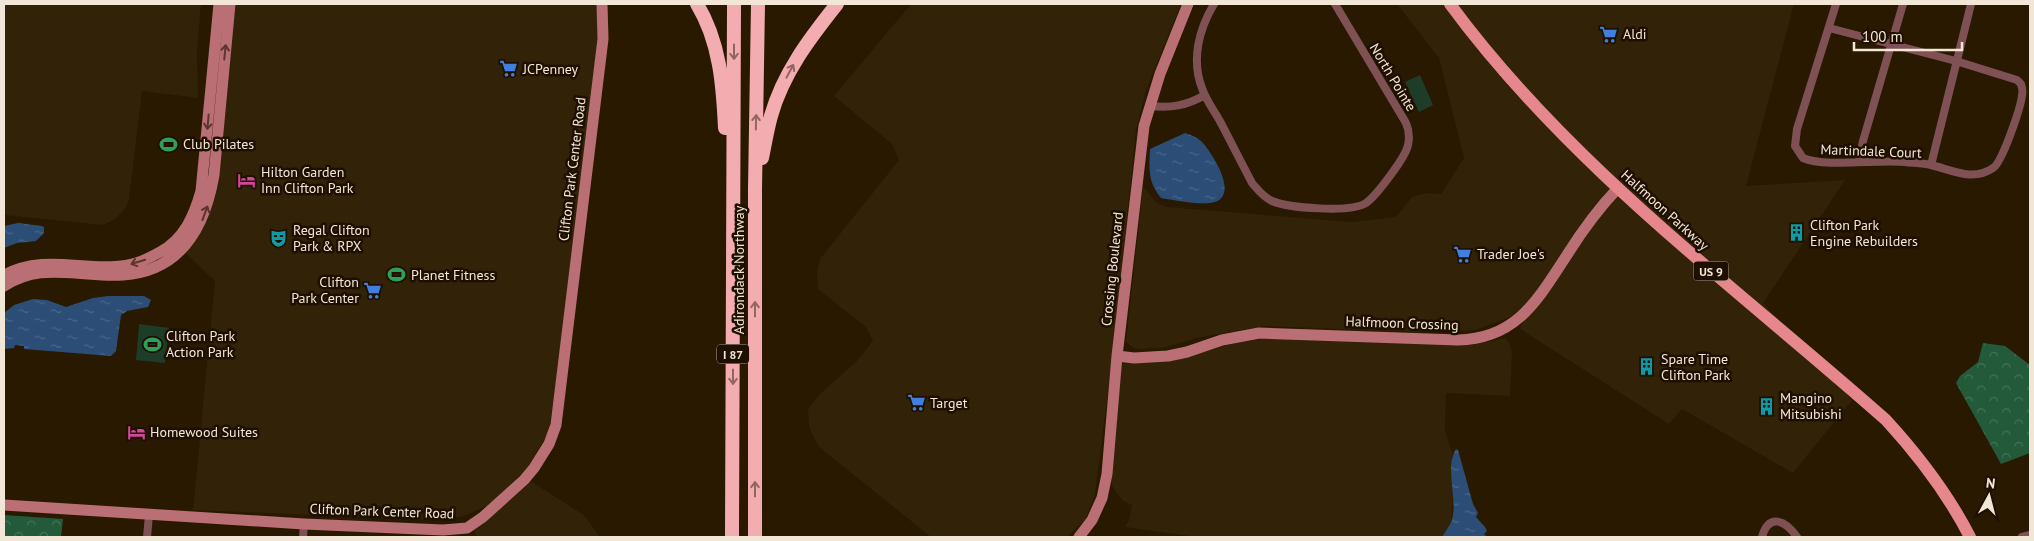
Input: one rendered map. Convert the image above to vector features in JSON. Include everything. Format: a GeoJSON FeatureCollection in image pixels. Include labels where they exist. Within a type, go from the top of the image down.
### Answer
{"type":"FeatureCollection","features":[{"type":"Feature","properties":{"kind":"highway"},"geometry":{"type":"LineString","coordinates":[[697,4],[710,27],[716,49],[722,82],[726,135],[734,171]]}},
{"type":"Feature","properties":{"kind":"highway","name":"Adirondack Northway"},"geometry":{"type":"LineString","coordinates":[[732,537],[734,4]]}},
{"type":"Feature","properties":{"kind":"highway","name":"Adirondack Northway"},"geometry":{"type":"LineString","coordinates":[[755,537],[755,189],[758,4]]}},
{"type":"Feature","properties":{"kind":"highway"},"geometry":{"type":"LineString","coordinates":[[755,189],[771,115],[783,85],[810,36],[837,4]]}},
{"type":"Feature","properties":{"kind":"main road","name":"Halfmoon Parkway"},"geometry":{"type":"LineString","coordinates":[[1450,4],[1500,68],[1580,152],[1659,226],[1886,420],[1917,455],[1946,495],[1970,537]]}},
{"type":"Feature","properties":{"kind":"street"},"geometry":{"type":"LineString","coordinates":[[4,275],[28,266],[52,263],[115,266],[132,264],[148,259],[165,250],[179,238],[194,213],[201,191],[219,4]]}},
{"type":"Feature","properties":{"kind":"street"},"geometry":{"type":"LineString","coordinates":[[4,286],[26,274],[45,271],[122,275],[143,272],[178,253],[191,240],[208,206],[214,175],[230,4]]}},
{"type":"Feature","properties":{"kind":"street","name":"Clifton Park Center Road"},"geometry":{"type":"LineString","coordinates":[[4,505],[469,533],[483,516],[524,480],[534,468],[549,444],[556,425],[603,39],[602,4]]}},
{"type":"Feature","properties":{"kind":"street","name":"Crossing Boulevard"},"geometry":{"type":"LineString","coordinates":[[1080,537],[1092,520],[1102,498],[1107,474],[1137,177],[1144,126],[1160,74],[1188,4]]}},
{"type":"Feature","properties":{"kind":"street","name":"North Pointe"},"geometry":{"type":"LineString","coordinates":[[1214,4],[1208,13],[1199,38],[1196,60],[1197,72],[1205,95],[1252,183],[1264,196],[1274,202],[1303,207],[1334,208],[1356,206],[1366,202],[1387,179],[1405,154],[1410,134],[1406,123],[1335,4]]}},
{"type":"Feature","properties":{"kind":"street","name":"Martindale Court"},"geometry":{"type":"LineString","coordinates":[[1829,28],[1956,60],[2017,80],[2021,84],[2023,94],[2001,158],[1994,168],[1979,174],[1964,175],[1931,165],[1904,162],[1819,163],[1803,158],[1795,146],[1797,129],[1836,4]]}},
{"type":"Feature","properties":{"kind":"street"},"geometry":{"type":"LineString","coordinates":[[1858,162],[1902,4]]}},
{"type":"Feature","properties":{"kind":"street"},"geometry":{"type":"LineString","coordinates":[[1931,165],[1971,4]]}},
{"type":"Feature","properties":{"kind":"street"},"geometry":{"type":"LineString","coordinates":[[1150,106],[1183,106],[1205,95]]}},
{"type":"Feature","properties":{"kind":"street","name":"Halfmoon Crossing"},"geometry":{"type":"LineString","coordinates":[[1118,356],[1134,358],[1168,356],[1187,352],[1222,340],[1259,333],[1458,340],[1475,340],[1488,336],[1516,322],[1530,309],[1603,203],[1618,188]]}},
{"type":"Feature","properties":{"kind":"street"},"geometry":{"type":"LineString","coordinates":[[147,537],[149,515]]}},
{"type":"Feature","properties":{"kind":"street"},"geometry":{"type":"LineString","coordinates":[[1762,537],[1764,530],[1770,524],[1779,522],[1788,526],[1797,537]]}},
{"type":"Feature","properties":{"kind":"street"},"geometry":{"type":"LineString","coordinates":[[303,537],[304,524]]}},
{"type":"Feature","properties":{"kind":"street"},"geometry":{"type":"LineString","coordinates":[[2022,537],[2030,535]]}},
{"type":"Feature","properties":{"kind":"shaded area"},"geometry":{"type":"Polygon","coordinates":[[[4,4],[201,4],[197,50],[198,98],[142,91],[129,200],[125,209],[115,219],[103,225],[4,215],[4,4]]]}},
{"type":"Feature","properties":{"kind":"shaded area","name":"Clifton Park Center"},"geometry":{"type":"Polygon","coordinates":[[[234,4],[597,4],[599,37],[557,383],[548,433],[525,471],[491,504],[464,516],[440,520],[193,510],[215,281],[183,251],[204,225],[234,4]]]}},
{"type":"Feature","properties":{"kind":"shaded area"},"geometry":{"type":"Polygon","coordinates":[[[911,4],[1181,4],[1146,91],[1136,130],[1112,360],[1095,495],[1085,520],[1067,537],[931,537],[819,447],[809,427],[808,409],[821,393],[856,362],[873,341],[866,327],[818,289],[817,272],[820,259],[899,160],[892,144],[834,96],[911,4]]]}},
{"type":"Feature","properties":{"kind":"shaded area"},"geometry":{"type":"Polygon","coordinates":[[[1397,4],[1794,4],[1746,186],[1845,180],[1763,303],[1852,400],[1793,473],[1682,409],[1669,424],[1520,329],[1529,301],[1510,317],[1476,330],[1420,332],[1264,326],[1197,338],[1167,347],[1142,349],[1134,348],[1126,342],[1143,186],[1156,202],[1166,207],[1352,222],[1396,217],[1412,197],[1426,193],[1441,194],[1464,158],[1439,58],[1397,4]]]}},
{"type":"Feature","properties":{"kind":"shaded area"},"geometry":{"type":"Polygon","coordinates":[[[1252,338],[1472,345],[1505,338],[1510,344],[1512,353],[1510,396],[1446,393],[1445,430],[1453,455],[1451,477],[1453,497],[1452,520],[1442,537],[1196,537],[1125,527],[1129,520],[1132,505],[1122,500],[1112,486],[1111,480],[1122,364],[1196,354],[1252,338]]]}},
{"type":"Feature","properties":{"kind":"shaded area"},"geometry":{"type":"Polygon","coordinates":[[[529,480],[584,515],[600,537],[477,537],[473,529],[529,480]]]}},
{"type":"Feature","properties":{"kind":"green space"},"geometry":{"type":"Polygon","coordinates":[[[1420,75],[1433,105],[1419,112],[1405,82],[1420,75]]]}},
{"type":"Feature","properties":{"kind":"green space","name":"Clifton Park Action Park"},"geometry":{"type":"Polygon","coordinates":[[[139,324],[169,328],[165,363],[136,360],[139,324]]]}},
{"type":"Feature","properties":{"kind":"green space"},"geometry":{"type":"Polygon","coordinates":[[[1983,343],[2005,346],[2030,365],[2030,453],[2001,464],[1956,383],[1960,376],[1978,362],[1983,343]]]}},
{"type":"Feature","properties":{"kind":"green space"},"geometry":{"type":"Polygon","coordinates":[[[4,515],[63,519],[61,537],[4,537],[4,515]]]}},
{"type":"Feature","properties":{"kind":"water"},"geometry":{"type":"Polygon","coordinates":[[[1185,133],[1196,137],[1202,142],[1212,155],[1221,173],[1224,191],[1222,198],[1215,202],[1196,203],[1161,198],[1154,187],[1150,170],[1150,149],[1185,133]]]}},
{"type":"Feature","properties":{"kind":"water"},"geometry":{"type":"Polygon","coordinates":[[[18,223],[42,226],[44,227],[44,233],[36,241],[17,243],[4,248],[4,226],[18,223]]]}},
{"type":"Feature","properties":{"kind":"water"},"geometry":{"type":"Polygon","coordinates":[[[144,296],[151,300],[148,307],[127,311],[121,315],[116,351],[111,356],[24,349],[24,346],[15,345],[14,348],[4,349],[4,313],[14,305],[33,299],[47,300],[66,307],[93,298],[144,296]]]}},
{"type":"Feature","properties":{"kind":"water"},"geometry":{"type":"Polygon","coordinates":[[[1456,449],[1458,450],[1473,504],[1478,513],[1476,517],[1485,527],[1487,531],[1484,534],[1487,537],[1442,537],[1452,520],[1451,466],[1456,449]]]}},
{"type":"Feature","properties":{"kind":"place","name":"Aldi"},"geometry":{"type":"Point","coordinates":[1609,34]}},
{"type":"Feature","properties":{"kind":"place","name":"JCPenney"},"geometry":{"type":"Point","coordinates":[509,69]}},
{"type":"Feature","properties":{"kind":"place","name":"Club Pilates"},"geometry":{"type":"Point","coordinates":[169,144]}},
{"type":"Feature","properties":{"kind":"place","name":"Hilton Garden Inn Clifton Park"},"geometry":{"type":"Point","coordinates":[247,180]}},
{"type":"Feature","properties":{"kind":"place","name":"Clifton Park Engine Rebuilders"},"geometry":{"type":"Point","coordinates":[1796,233]}},
{"type":"Feature","properties":{"kind":"place","name":"Regal Clifton Park & RPX"},"geometry":{"type":"Point","coordinates":[279,238]}},
{"type":"Feature","properties":{"kind":"place","name":"Trader Joe's"},"geometry":{"type":"Point","coordinates":[1463,254]}},
{"type":"Feature","properties":{"kind":"place","name":"Planet Fitness"},"geometry":{"type":"Point","coordinates":[397,275]}},
{"type":"Feature","properties":{"kind":"place","name":"Clifton Park Center"},"geometry":{"type":"Point","coordinates":[373,290]}},
{"type":"Feature","properties":{"kind":"place","name":"Clifton Park Action Park"},"geometry":{"type":"Point","coordinates":[152,344]}},
{"type":"Feature","properties":{"kind":"place","name":"Spare Time Clifton Park"},"geometry":{"type":"Point","coordinates":[1647,367]}},
{"type":"Feature","properties":{"kind":"place","name":"Target"},"geometry":{"type":"Point","coordinates":[916,403]}},
{"type":"Feature","properties":{"kind":"place","name":"Mangino Mitsubishi"},"geometry":{"type":"Point","coordinates":[1766,406]}},
{"type":"Feature","properties":{"kind":"place","name":"Homewood Suites"},"geometry":{"type":"Point","coordinates":[136,432]}}]}
